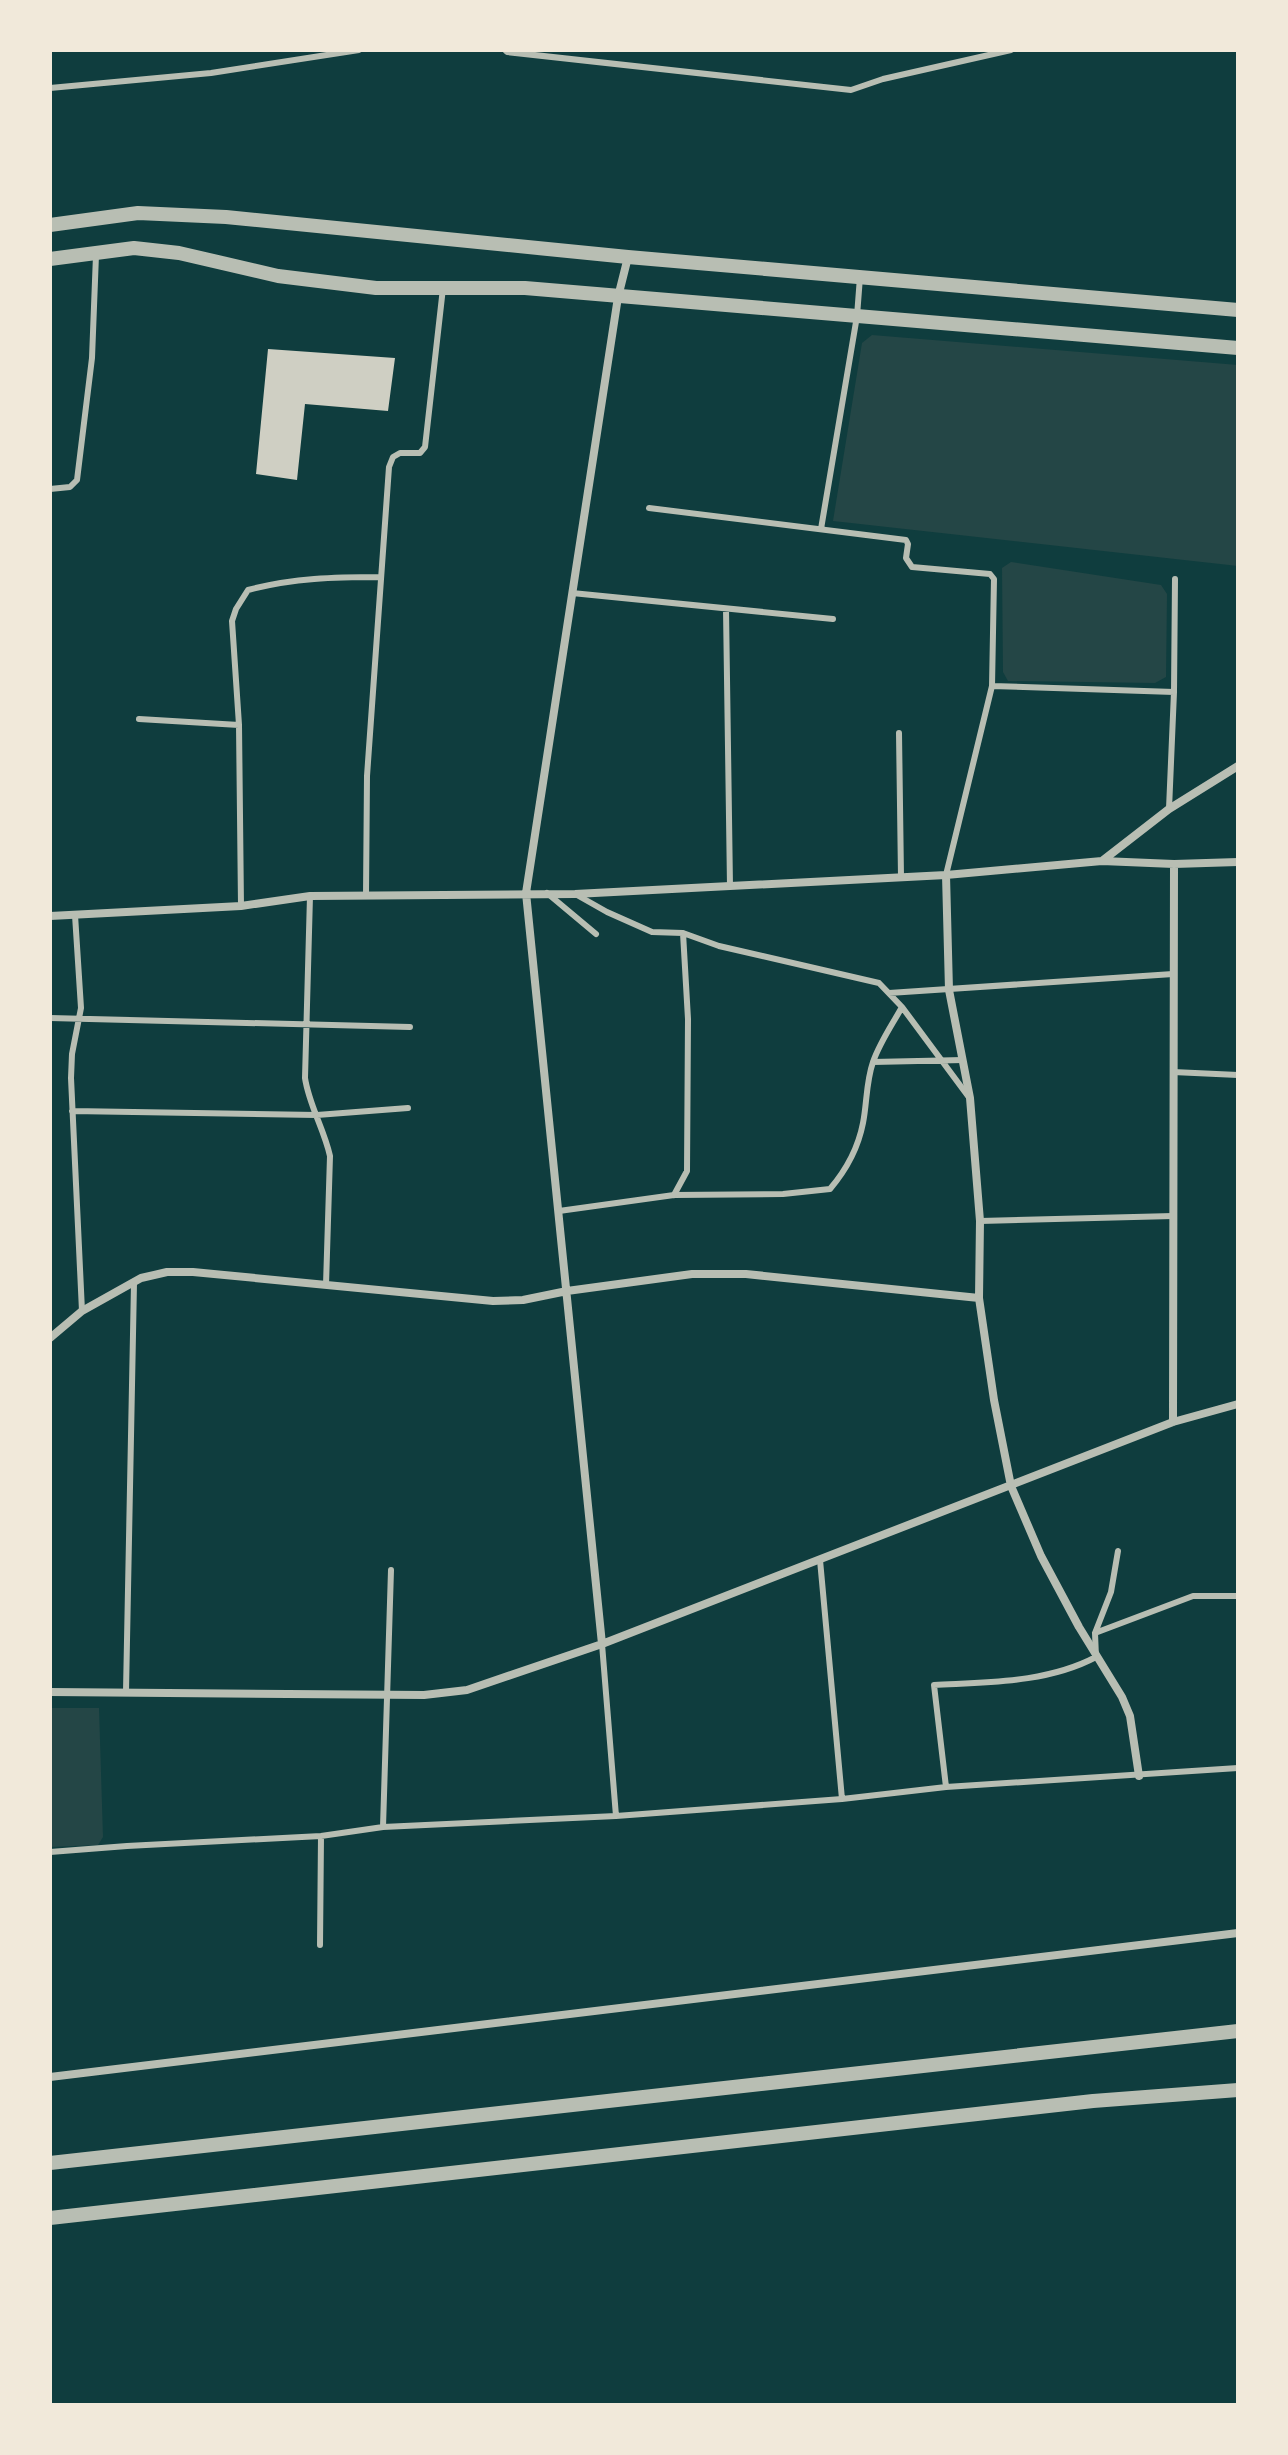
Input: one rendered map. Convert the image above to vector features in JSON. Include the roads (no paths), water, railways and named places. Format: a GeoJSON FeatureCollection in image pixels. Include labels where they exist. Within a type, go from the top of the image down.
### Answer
{"type":"FeatureCollection","features":[{"type":"Feature","properties":{"kind":"street"},"geometry":{"type":"LineString","coordinates":[[50,225],[138,213],[226,217],[628,257],[1238,310]]}},
{"type":"Feature","properties":{"kind":"street"},"geometry":{"type":"LineString","coordinates":[[50,259],[134,248],[179,253],[278,276],[376,288],[525,288],[1238,348]]}},
{"type":"Feature","properties":{"kind":"street"},"geometry":{"type":"LineString","coordinates":[[602,1644],[526,893],[618,297],[628,257]]}},
{"type":"Feature","properties":{"kind":"street"},"geometry":{"type":"LineString","coordinates":[[1102,861],[1169,809],[1238,766]]}},
{"type":"Feature","properties":{"kind":"street"},"geometry":{"type":"LineString","coordinates":[[50,916],[241,906],[310,896],[575,894],[946,875],[1102,861],[1174,864],[1238,862]]}},
{"type":"Feature","properties":{"kind":"street"},"geometry":{"type":"LineString","coordinates":[[1173,1422],[1174,864]]}},
{"type":"Feature","properties":{"kind":"street"},"geometry":{"type":"LineString","coordinates":[[946,875],[949,990],[970,1098],[980,1221],[979,1298],[1011,1486],[1041,1556],[1096,1657],[1122,1697],[1130,1716],[1139,1776]]}},
{"type":"Feature","properties":{"kind":"street"},"geometry":{"type":"LineString","coordinates":[[50,1338],[82,1311],[141,1278],[167,1272],[493,1301],[523,1300],[692,1274],[746,1274],[979,1298]]}},
{"type":"Feature","properties":{"kind":"street"},"geometry":{"type":"LineString","coordinates":[[50,1692],[424,1695],[467,1690],[602,1644],[1173,1422],[1238,1404]]}},
{"type":"Feature","properties":{"kind":"street"},"geometry":{"type":"LineString","coordinates":[[50,2077],[1238,1933]]}},
{"type":"Feature","properties":{"kind":"street"},"geometry":{"type":"LineString","coordinates":[[50,2163],[1238,2031]]}},
{"type":"Feature","properties":{"kind":"street"},"geometry":{"type":"LineString","coordinates":[[50,2218],[1093,2101],[1238,2090]]}},
{"type":"Feature","properties":{"kind":"lane"},"geometry":{"type":"LineString","coordinates":[[50,88],[211,73],[359,50]]}},
{"type":"Feature","properties":{"kind":"lane"},"geometry":{"type":"LineString","coordinates":[[505,50],[851,90],[883,79],[1011,50]]}},
{"type":"Feature","properties":{"kind":"lane"},"geometry":{"type":"LineString","coordinates":[[50,489],[70,487],[77,480],[92,358],[96,253]]}},
{"type":"Feature","properties":{"kind":"lane"},"geometry":{"type":"LineString","coordinates":[[821,529],[857,316],[860,277]]}},
{"type":"Feature","properties":{"kind":"lane"},"geometry":{"type":"LineString","coordinates":[[366,895],[367,776],[389,467],[393,457],[400,453],[420,453],[425,447],[443,288]]}},
{"type":"Feature","properties":{"kind":"lane"},"geometry":{"type":"LineString","coordinates":[[649,508],[906,540],[906,558],[912,567],[990,574],[994,579],[992,686],[946,875]]}},
{"type":"Feature","properties":{"kind":"lane"},"geometry":{"type":"LineString","coordinates":[[241,906],[239,725],[232,621],[236,609],[248,590],[282,581],[381,577]]}},
{"type":"Feature","properties":{"kind":"lane"},"geometry":{"type":"LineString","coordinates":[[1169,809],[1175,579]]}},
{"type":"Feature","properties":{"kind":"lane"},"geometry":{"type":"LineString","coordinates":[[572,593],[833,619]]}},
{"type":"Feature","properties":{"kind":"lane"},"geometry":{"type":"LineString","coordinates":[[726,609],[730,886]]}},
{"type":"Feature","properties":{"kind":"lane"},"geometry":{"type":"LineString","coordinates":[[992,686],[1174,692]]}},
{"type":"Feature","properties":{"kind":"lane"},"geometry":{"type":"LineString","coordinates":[[139,719],[239,725]]}},
{"type":"Feature","properties":{"kind":"lane"},"geometry":{"type":"LineString","coordinates":[[899,733],[901,877]]}},
{"type":"Feature","properties":{"kind":"lane"},"geometry":{"type":"LineString","coordinates":[[547,893],[596,934]]}},
{"type":"Feature","properties":{"kind":"lane"},"geometry":{"type":"LineString","coordinates":[[575,894],[652,932],[683,933],[719,946],[879,983],[902,1007],[970,1098]]}},
{"type":"Feature","properties":{"kind":"lane"},"geometry":{"type":"LineString","coordinates":[[310,896],[305,1078],[330,1156],[326,1285]]}},
{"type":"Feature","properties":{"kind":"lane"},"geometry":{"type":"LineString","coordinates":[[75,915],[81,1008],[72,1054],[72,1111],[82,1311]]}},
{"type":"Feature","properties":{"kind":"lane"},"geometry":{"type":"LineString","coordinates":[[674,1195],[687,1171],[688,1019],[683,933]]}},
{"type":"Feature","properties":{"kind":"lane"},"geometry":{"type":"LineString","coordinates":[[889,993],[1173,974]]}},
{"type":"Feature","properties":{"kind":"lane"},"geometry":{"type":"LineString","coordinates":[[559,1211],[674,1195],[783,1194],[830,1189],[848,1167],[863,1124],[873,1062],[902,1007]]}},
{"type":"Feature","properties":{"kind":"lane"},"geometry":{"type":"LineString","coordinates":[[50,1018],[410,1027]]}},
{"type":"Feature","properties":{"kind":"lane"},"geometry":{"type":"LineString","coordinates":[[873,1062],[963,1060]]}},
{"type":"Feature","properties":{"kind":"lane"},"geometry":{"type":"LineString","coordinates":[[1173,1072],[1238,1075]]}},
{"type":"Feature","properties":{"kind":"lane"},"geometry":{"type":"LineString","coordinates":[[72,1111],[317,1115],[408,1108]]}},
{"type":"Feature","properties":{"kind":"lane"},"geometry":{"type":"LineString","coordinates":[[980,1221],[1173,1216]]}},
{"type":"Feature","properties":{"kind":"lane"},"geometry":{"type":"LineString","coordinates":[[126,1692],[134,1283]]}},
{"type":"Feature","properties":{"kind":"lane"},"geometry":{"type":"LineString","coordinates":[[946,1787],[934,1685],[1016,1681],[1080,1666],[1096,1657],[1095,1633],[1111,1592],[1118,1551]]}},
{"type":"Feature","properties":{"kind":"lane"},"geometry":{"type":"LineString","coordinates":[[820,1560],[842,1799]]}},
{"type":"Feature","properties":{"kind":"lane"},"geometry":{"type":"LineString","coordinates":[[383,1827],[391,1570]]}},
{"type":"Feature","properties":{"kind":"lane"},"geometry":{"type":"LineString","coordinates":[[1095,1633],[1193,1596],[1238,1596]]}},
{"type":"Feature","properties":{"kind":"lane"},"geometry":{"type":"LineString","coordinates":[[602,1644],[616,1816]]}},
{"type":"Feature","properties":{"kind":"lane"},"geometry":{"type":"LineString","coordinates":[[50,1852],[321,1836],[383,1827],[616,1816],[842,1799],[946,1787],[1238,1768]]}},
{"type":"Feature","properties":{"kind":"lane"},"geometry":{"type":"LineString","coordinates":[[320,1945],[321,1836]]}}]}
